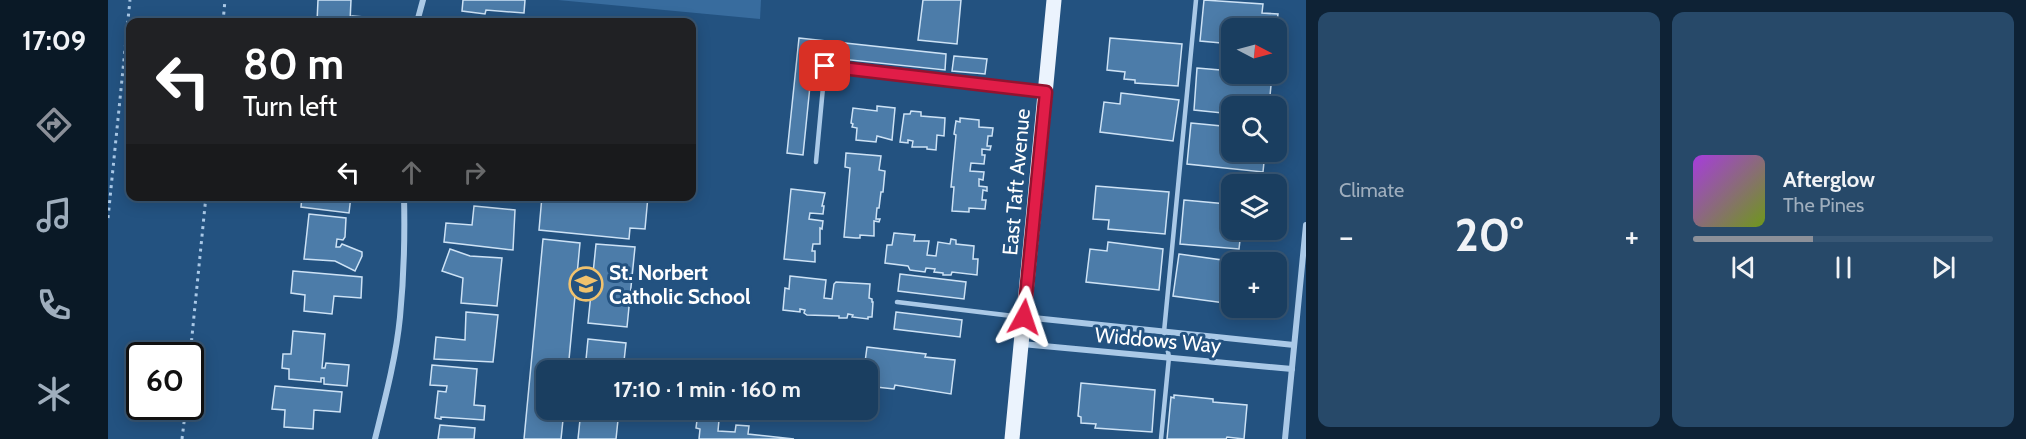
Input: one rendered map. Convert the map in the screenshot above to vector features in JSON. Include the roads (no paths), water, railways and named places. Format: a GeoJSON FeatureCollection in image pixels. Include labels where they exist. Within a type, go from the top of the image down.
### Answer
{"type":"FeatureCollection","features":[{"type":"Feature","properties":{"kind":"main road","name":"East Taft Avenue"},"geometry":{"type":"LineString","coordinates":[[1012,439],[1054,0]]}},
{"type":"Feature","properties":{"kind":"street"},"geometry":{"type":"LineString","coordinates":[[418,18],[423,0]]}},
{"type":"Feature","properties":{"kind":"street"},"geometry":{"type":"LineString","coordinates":[[375,439],[386,396],[400,318],[405,248],[404,201]]}},
{"type":"Feature","properties":{"kind":"street"},"geometry":{"type":"LineString","coordinates":[[1286,439],[1306,225]]}},
{"type":"Feature","properties":{"kind":"street","name":"Widdows Way"},"geometry":{"type":"LineString","coordinates":[[1024,317],[1294,345]]}},
{"type":"Feature","properties":{"kind":"street","name":"Widdows Way"},"geometry":{"type":"LineString","coordinates":[[1021,344],[1292,369]]}},
{"type":"Feature","properties":{"kind":"lane"},"geometry":{"type":"LineString","coordinates":[[1161,439],[1169,357],[1164,332],[1196,0]]}},
{"type":"Feature","properties":{"kind":"lane"},"geometry":{"type":"LineString","coordinates":[[816,162],[825,66],[1046,92]]}},
{"type":"Feature","properties":{"kind":"lane"},"geometry":{"type":"LineString","coordinates":[[897,302],[1024,317]]}},
{"type":"Feature","properties":{"kind":"place","name":"St. Norbert Catholic School"},"geometry":{"type":"Point","coordinates":[586,284]}}]}
